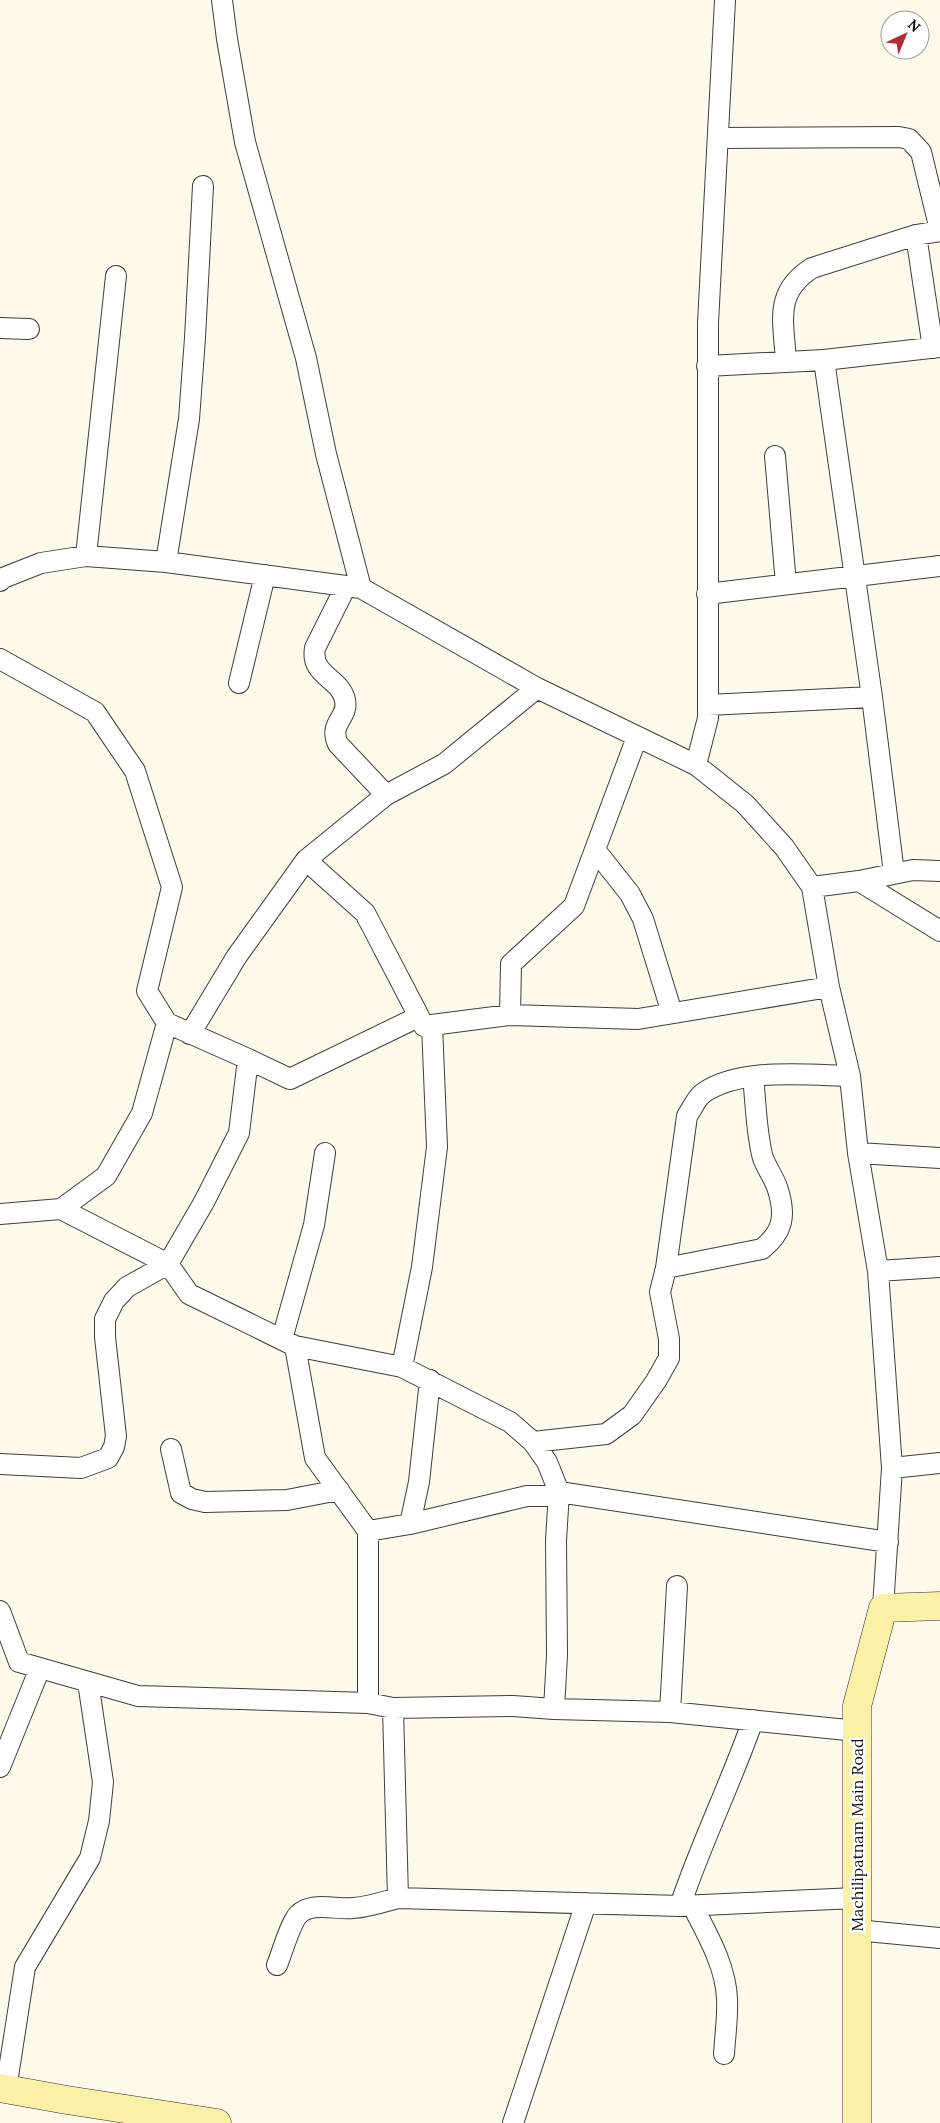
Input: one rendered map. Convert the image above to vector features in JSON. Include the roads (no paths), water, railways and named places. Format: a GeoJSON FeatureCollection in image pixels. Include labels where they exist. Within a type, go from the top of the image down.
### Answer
{"type":"FeatureCollection","features":[{"type":"Feature","properties":{"kind":"street"},"geometry":{"type":"LineString","coordinates":[[222,0],[226,39],[245,142],[306,358],[354,587],[315,648],[313,658],[317,667],[339,688],[345,699],[345,708],[335,727],[334,735],[338,744],[386,795]]}},
{"type":"Feature","properties":{"kind":"street"},"geometry":{"type":"LineString","coordinates":[[696,765],[704,739],[708,706],[708,323],[725,0]]}},
{"type":"Feature","properties":{"kind":"street"},"geometry":{"type":"LineString","coordinates":[[718,138],[899,137],[909,139],[921,152],[940,231],[916,235],[812,268],[800,276],[788,291],[783,306],[786,362]]}},
{"type":"Feature","properties":{"kind":"street"},"geometry":{"type":"LineString","coordinates":[[166,562],[189,419],[202,186]]}},
{"type":"Feature","properties":{"kind":"street"},"geometry":{"type":"LineString","coordinates":[[707,366],[824,360],[936,348],[916,235]]}},
{"type":"Feature","properties":{"kind":"street"},"geometry":{"type":"LineString","coordinates":[[86,556],[116,276]]}},
{"type":"Feature","properties":{"kind":"street"},"geometry":{"type":"LineString","coordinates":[[0,328],[29,329]]}},
{"type":"Feature","properties":{"kind":"street"},"geometry":{"type":"LineString","coordinates":[[824,360],[872,697],[894,873]]}},
{"type":"Feature","properties":{"kind":"street"},"geometry":{"type":"LineString","coordinates":[[775,456],[786,584]]}},
{"type":"Feature","properties":{"kind":"street"},"geometry":{"type":"LineString","coordinates":[[1,579],[41,563],[86,556],[166,562],[354,587],[537,688],[696,765],[745,804],[784,847],[812,887],[829,987],[850,1076],[858,1153],[878,1271],[892,1468],[883,1608],[940,1606]]}},
{"type":"Feature","properties":{"kind":"street"},"geometry":{"type":"LineString","coordinates":[[707,594],[940,566]]}},
{"type":"Feature","properties":{"kind":"street"},"geometry":{"type":"LineString","coordinates":[[239,683],[265,575]]}},
{"type":"Feature","properties":{"kind":"street"},"geometry":{"type":"LineString","coordinates":[[0,659],[95,712],[135,771],[172,887],[147,991],[167,1023],[290,1079],[425,1021],[510,1015],[638,1019],[829,987]]}},
{"type":"Feature","properties":{"kind":"street"},"geometry":{"type":"LineString","coordinates":[[190,1034],[237,956],[306,860],[386,795],[444,764],[537,688]]}},
{"type":"Feature","properties":{"kind":"street"},"geometry":{"type":"LineString","coordinates":[[708,706],[872,697]]}},
{"type":"Feature","properties":{"kind":"street"},"geometry":{"type":"LineString","coordinates":[[510,1015],[511,964],[574,906],[637,738]]}},
{"type":"Feature","properties":{"kind":"street"},"geometry":{"type":"LineString","coordinates":[[596,850],[630,894],[643,919],[672,1013]]}},
{"type":"Feature","properties":{"kind":"street"},"geometry":{"type":"LineString","coordinates":[[306,860],[365,913],[425,1021],[437,1147],[422,1268],[402,1367]]}},
{"type":"Feature","properties":{"kind":"street"},"geometry":{"type":"LineString","coordinates":[[812,887],[859,881],[913,870],[940,871]]}},
{"type":"Feature","properties":{"kind":"street"},"geometry":{"type":"LineString","coordinates":[[859,881],[940,931]]}},
{"type":"Feature","properties":{"kind":"street"},"geometry":{"type":"LineString","coordinates":[[0,1214],[61,1209],[106,1176],[142,1114],[167,1023]]}},
{"type":"Feature","properties":{"kind":"street"},"geometry":{"type":"LineString","coordinates":[[0,1464],[81,1468],[108,1458],[114,1446],[116,1436],[104,1319],[114,1301],[127,1287],[168,1264],[204,1202],[239,1133],[248,1059]]}},
{"type":"Feature","properties":{"kind":"street"},"geometry":{"type":"LineString","coordinates":[[533,1442],[606,1434],[632,1415],[656,1382],[669,1358],[669,1339],[660,1292],[666,1268],[687,1116],[700,1096],[717,1084],[732,1079],[789,1074],[850,1076]]}},
{"type":"Feature","properties":{"kind":"street"},"geometry":{"type":"LineString","coordinates":[[666,1268],[762,1249],[774,1240],[781,1227],[782,1216],[778,1191],[764,1158],[753,1077]]}},
{"type":"Feature","properties":{"kind":"street"},"geometry":{"type":"LineString","coordinates":[[858,1153],[940,1158]]}},
{"type":"Feature","properties":{"kind":"street"},"geometry":{"type":"LineString","coordinates":[[325,1154],[314,1225],[288,1342],[316,1458],[368,1531],[368,1703]]}},
{"type":"Feature","properties":{"kind":"street"},"geometry":{"type":"LineString","coordinates":[[61,1209],[168,1264],[189,1294],[288,1342],[402,1367],[510,1422],[533,1442],[547,1462],[559,1494],[556,1540],[557,1655],[554,1709]]}},
{"type":"Feature","properties":{"kind":"street"},"geometry":{"type":"LineString","coordinates":[[878,1271],[940,1268]]}},
{"type":"Feature","properties":{"kind":"street"},"geometry":{"type":"LineString","coordinates":[[410,1524],[419,1482],[430,1380]]}},
{"type":"Feature","properties":{"kind":"street"},"geometry":{"type":"LineString","coordinates":[[171,1449],[182,1493],[192,1499],[205,1502],[288,1500],[339,1490]]}},
{"type":"Feature","properties":{"kind":"street"},"geometry":{"type":"LineString","coordinates":[[892,1468],[940,1463]]}},
{"type":"Feature","properties":{"kind":"street"},"geometry":{"type":"LineString","coordinates":[[368,1531],[410,1524],[527,1496],[559,1494],[888,1542]]}},
{"type":"Feature","properties":{"kind":"street"},"geometry":{"type":"LineString","coordinates":[[670,1712],[678,1586]]}},
{"type":"Feature","properties":{"kind":"street","name":"Machilipatnam Main Road"},"geometry":{"type":"LineString","coordinates":[[857,2123],[857,1706],[883,1608]]}},
{"type":"Feature","properties":{"kind":"street"},"geometry":{"type":"LineString","coordinates":[[0,1611],[20,1662],[138,1696],[368,1703],[393,1708],[513,1706],[670,1712],[857,1730]]}},
{"type":"Feature","properties":{"kind":"street"},"geometry":{"type":"LineString","coordinates":[[0,1767],[40,1668]]}},
{"type":"Feature","properties":{"kind":"street"},"geometry":{"type":"LineString","coordinates":[[88,1682],[103,1782],[99,1821],[90,1858],[25,1967],[3,2089],[115,2115],[217,2123]]}},
{"type":"Feature","properties":{"kind":"street"},"geometry":{"type":"LineString","coordinates":[[393,1708],[398,1898]]}},
{"type":"Feature","properties":{"kind":"street"},"geometry":{"type":"LineString","coordinates":[[724,2054],[727,1998],[722,1972],[712,1944],[686,1906],[693,1869],[753,1720]]}},
{"type":"Feature","properties":{"kind":"street"},"geometry":{"type":"LineString","coordinates":[[277,1965],[297,1917],[303,1910],[316,1907],[352,1908],[373,1905],[398,1898],[686,1906],[856,1898]]}},
{"type":"Feature","properties":{"kind":"street"},"geometry":{"type":"LineString","coordinates":[[513,2123],[586,1903]]}},
{"type":"Feature","properties":{"kind":"street"},"geometry":{"type":"LineString","coordinates":[[856,1930],[940,1938]]}}]}
